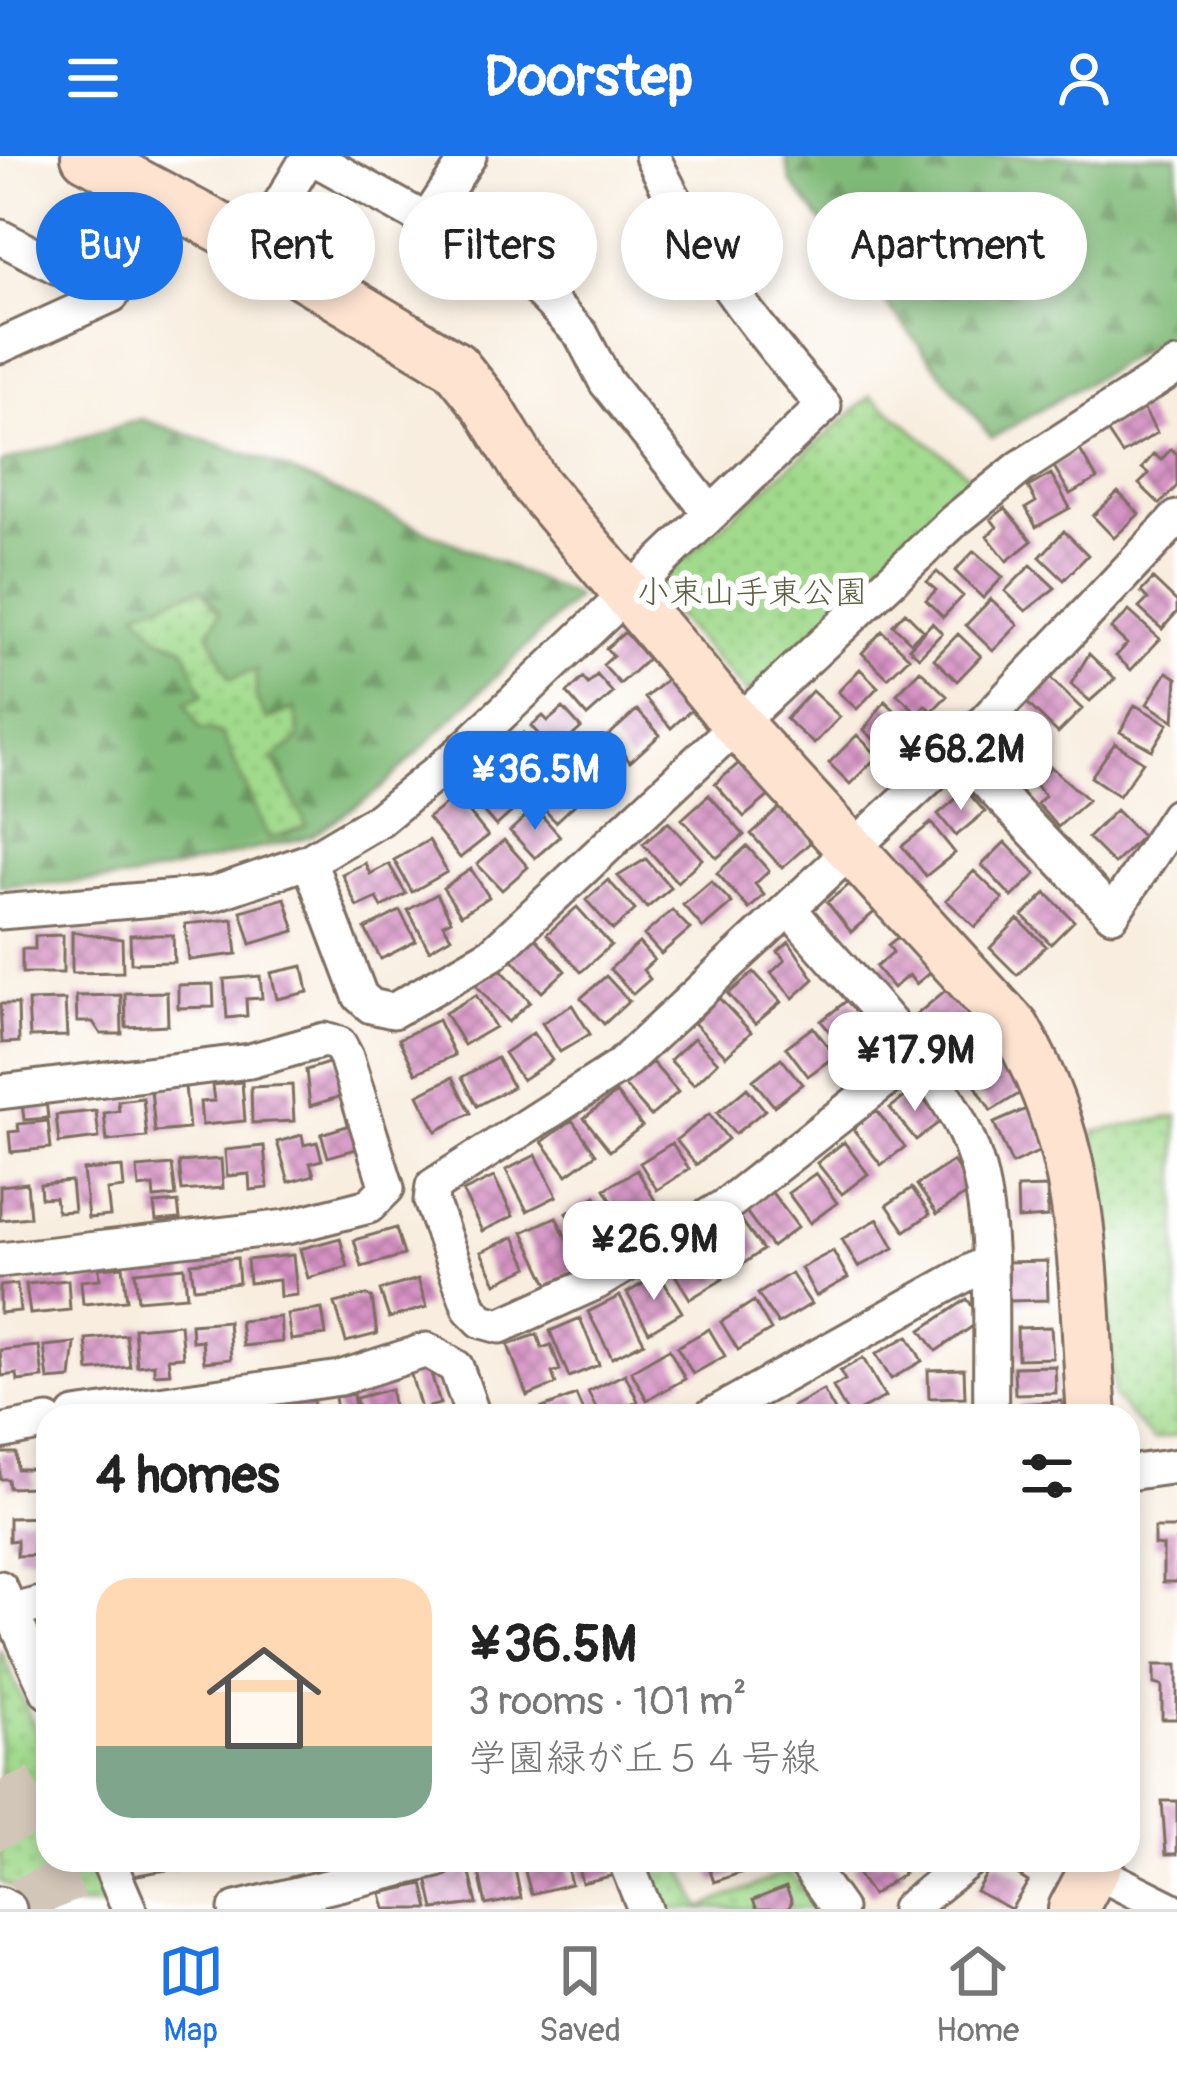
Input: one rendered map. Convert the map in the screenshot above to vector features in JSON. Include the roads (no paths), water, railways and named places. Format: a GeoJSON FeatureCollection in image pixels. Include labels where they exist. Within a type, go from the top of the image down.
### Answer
{"type":"FeatureCollection","features":[{"type":"Feature","properties":{"kind":"street"},"geometry":{"type":"LineString","coordinates":[[288,192],[310,156],[399,202]]}},
{"type":"Feature","properties":{"kind":"street"},"geometry":{"type":"LineString","coordinates":[[445,192],[469,156]]}},
{"type":"Feature","properties":{"kind":"street"},"geometry":{"type":"LineString","coordinates":[[0,912],[213,894],[309,861],[380,819],[460,753],[824,406],[744,316],[682,218],[652,156]]}},
{"type":"Feature","properties":{"kind":"street"},"geometry":{"type":"LineString","coordinates":[[95,158],[207,220]]}},
{"type":"Feature","properties":{"kind":"street"},"geometry":{"type":"LineString","coordinates":[[0,237],[112,295],[0,346]]}},
{"type":"Feature","properties":{"kind":"street"},"geometry":{"type":"LineString","coordinates":[[345,300],[455,366],[488,407],[535,484],[737,724],[1015,1028],[1047,1082],[1067,1141],[1079,1208],[1091,1404]]}},
{"type":"Feature","properties":{"kind":"street"},"geometry":{"type":"LineString","coordinates":[[548,300],[709,511]]}},
{"type":"Feature","properties":{"kind":"street"},"geometry":{"type":"LineString","coordinates":[[309,861],[360,996],[371,1006],[393,1011],[492,954],[954,521],[1021,467],[1177,366]]}},
{"type":"Feature","properties":{"kind":"street"},"geometry":{"type":"LineString","coordinates":[[916,1056],[724,1206],[597,1282],[500,1326],[470,1309],[431,1201],[433,1186],[619,1067],[957,751],[1177,518]]}},
{"type":"Feature","properties":{"kind":"street"},"geometry":{"type":"LineString","coordinates":[[957,751],[1112,914],[1177,816]]}},
{"type":"Feature","properties":{"kind":"street"},"geometry":{"type":"LineString","coordinates":[[790,909],[916,1056],[952,1106],[976,1161],[992,1404]]}},
{"type":"Feature","properties":{"kind":"street"},"geometry":{"type":"LineString","coordinates":[[0,1092],[250,1061],[324,1040],[339,1044],[346,1057],[387,1188],[369,1206],[287,1228],[0,1260]]}},
{"type":"Feature","properties":{"kind":"street"},"geometry":{"type":"LineString","coordinates":[[732,1404],[986,1263]]}},
{"type":"Feature","properties":{"kind":"street"},"geometry":{"type":"LineString","coordinates":[[159,1404],[340,1378],[427,1350],[456,1367],[468,1404]]}},
{"type":"Feature","properties":{"kind":"street"},"geometry":{"type":"LineString","coordinates":[[0,1432],[36,1424]]}},
{"type":"Feature","properties":{"kind":"street"},"geometry":{"type":"LineString","coordinates":[[1140,1471],[1177,1466]]}},
{"type":"Feature","properties":{"kind":"street"},"geometry":{"type":"LineString","coordinates":[[36,1601],[5,1600],[36,1666]]}},
{"type":"Feature","properties":{"kind":"street"},"geometry":{"type":"LineString","coordinates":[[113,1872],[129,1909]]}},
{"type":"Feature","properties":{"kind":"street"},"geometry":{"type":"LineString","coordinates":[[236,1909],[388,1872]]}},
{"type":"Feature","properties":{"kind":"street"},"geometry":{"type":"LineString","coordinates":[[630,1872],[645,1909]]}},
{"type":"Feature","properties":{"kind":"street"},"geometry":{"type":"LineString","coordinates":[[813,1872],[839,1909]]}},
{"type":"Feature","properties":{"kind":"street"},"geometry":{"type":"LineString","coordinates":[[908,1909],[954,1872]]}},
{"type":"Feature","properties":{"kind":"street"},"geometry":{"type":"LineString","coordinates":[[1089,1880],[1172,1909]]}},
{"type":"Feature","properties":{"kind":"street"},"geometry":{"type":"LineString","coordinates":[[0,1904],[9,1909]]}},
{"type":"Feature","properties":{"kind":"tunnel"},"geometry":{"type":"LineString","coordinates":[[0,1781],[36,1862]]}},
{"type":"Feature","properties":{"kind":"tunnel"},"geometry":{"type":"LineString","coordinates":[[41,1872],[57,1909]]}},
{"type":"Feature","properties":{"kind":"park label","name":"小束山手東公園"},"geometry":{"type":"Point","coordinates":[752,592]}}]}
